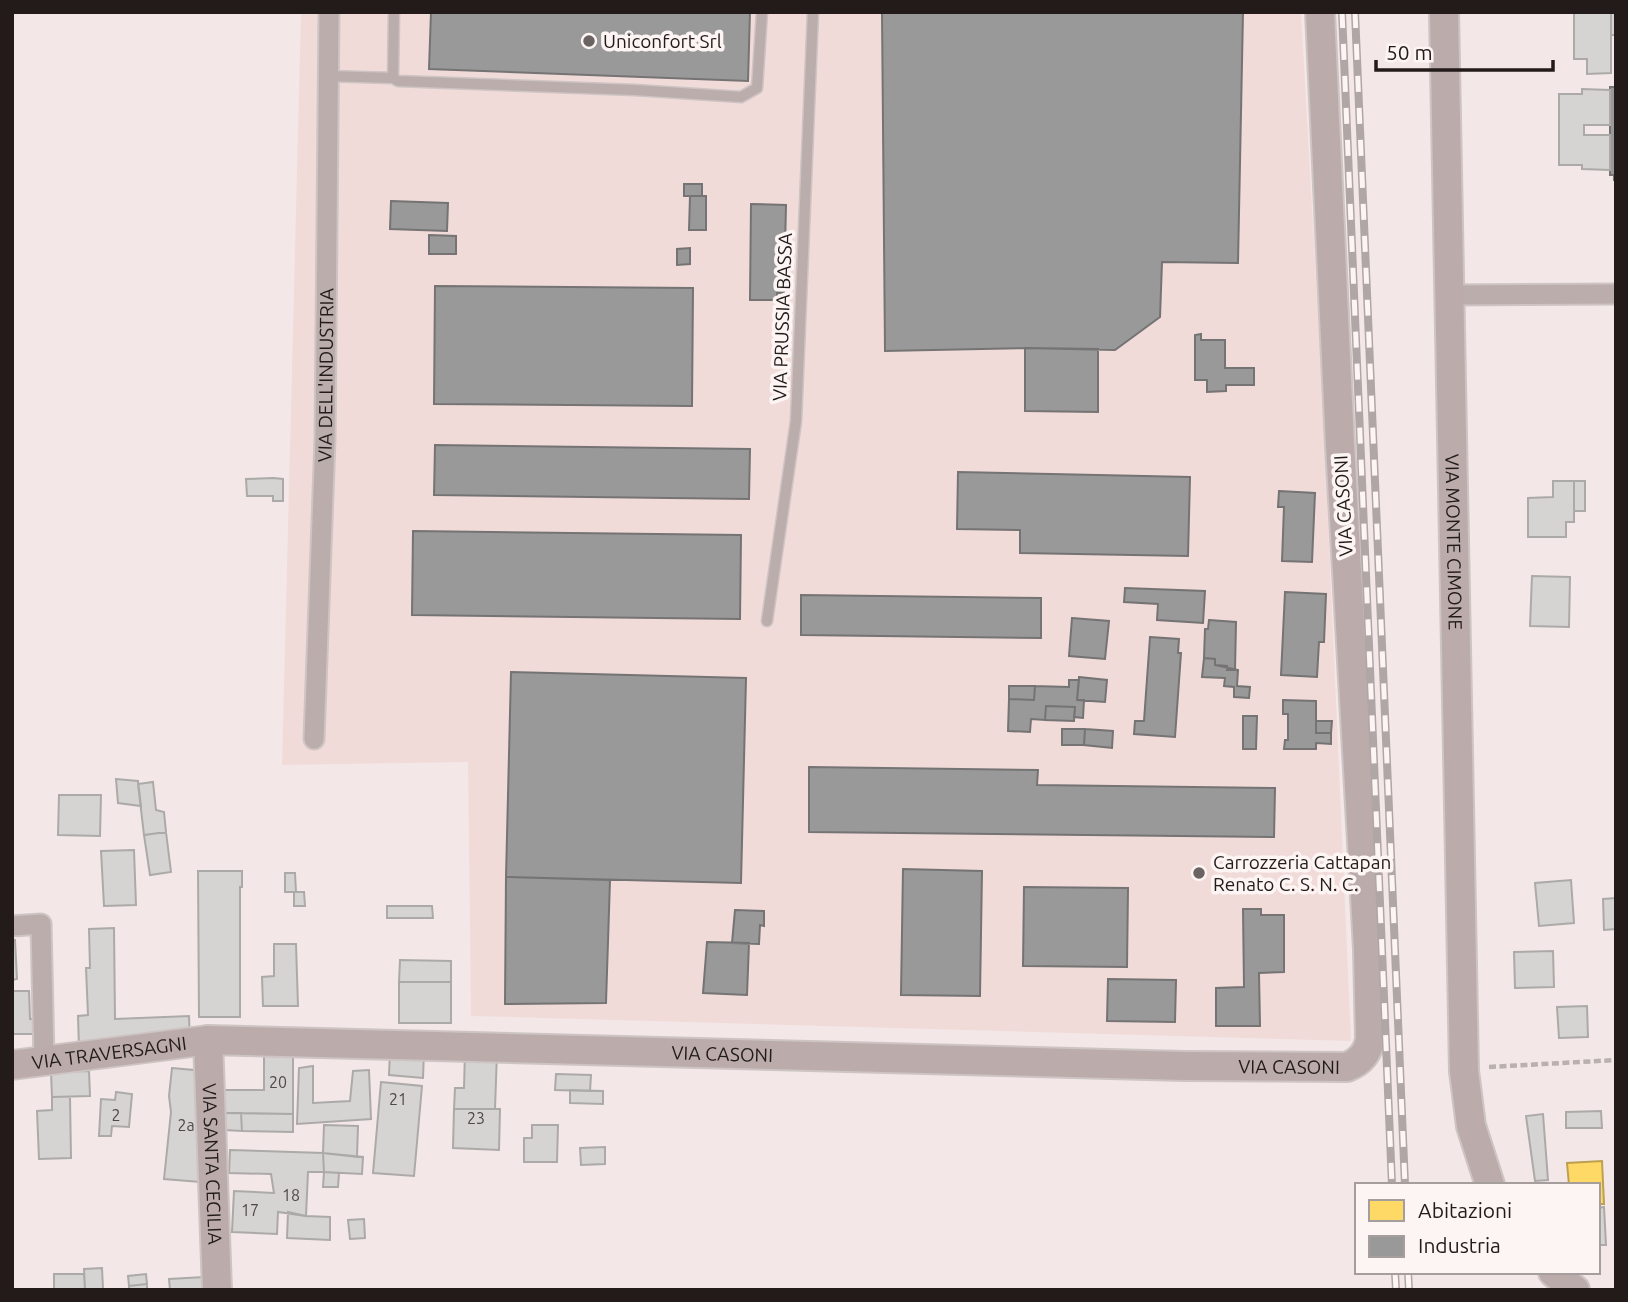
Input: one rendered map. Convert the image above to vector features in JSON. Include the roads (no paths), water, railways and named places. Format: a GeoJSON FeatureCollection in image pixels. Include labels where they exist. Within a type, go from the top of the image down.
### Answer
{"type":"FeatureCollection","features":[{"type":"Feature","properties":{"kind":"street","name":"VIA DELL'INDUSTRIA"},"geometry":{"type":"LineString","coordinates":[[314,738],[325,439],[329,12]]}},
{"type":"Feature","properties":{"kind":"street","name":"VIA CASONI"},"geometry":{"type":"LineString","coordinates":[[208,1040],[1184,1066],[1347,1067],[1357,1063],[1369,1048],[1370,1039],[1368,949],[1340,458],[1320,12]]}},
{"type":"Feature","properties":{"kind":"street","name":"VIA MONTE CIMONE"},"geometry":{"type":"LineString","coordinates":[[1444,12],[1464,1071],[1471,1126],[1489,1183]]}},
{"type":"Feature","properties":{"kind":"street"},"geometry":{"type":"LineString","coordinates":[[1450,295],[1616,294]]}},
{"type":"Feature","properties":{"kind":"street"},"geometry":{"type":"LineString","coordinates":[[12,926],[41,924],[44,1061]]}},
{"type":"Feature","properties":{"kind":"street","name":"VIA TRAVERSAGNI"},"geometry":{"type":"LineString","coordinates":[[12,1065],[208,1040]]}},
{"type":"Feature","properties":{"kind":"street","name":"VIA SANTA CECILIA"},"geometry":{"type":"LineString","coordinates":[[208,1040],[217,1290]]}},
{"type":"Feature","properties":{"kind":"street"},"geometry":{"type":"LineString","coordinates":[[1555,1274],[1575,1290]]}},
{"type":"Feature","properties":{"kind":"lane"},"geometry":{"type":"LineString","coordinates":[[393,78],[394,12]]}},
{"type":"Feature","properties":{"kind":"lane"},"geometry":{"type":"LineString","coordinates":[[328,76],[741,97],[757,88],[762,12]]}},
{"type":"Feature","properties":{"kind":"lane","name":"VIA PRUSSIA BASSA"},"geometry":{"type":"LineString","coordinates":[[767,621],[796,421],[813,12]]}},
{"type":"Feature","properties":{"kind":"railway"},"geometry":{"type":"LineString","coordinates":[[1342,12],[1392,1183]]}},
{"type":"Feature","properties":{"kind":"railway"},"geometry":{"type":"LineString","coordinates":[[1355,12],[1405,1183]]}},
{"type":"Feature","properties":{"kind":"railway"},"geometry":{"type":"LineString","coordinates":[[1395,1274],[1396,1290]]}},
{"type":"Feature","properties":{"kind":"railway"},"geometry":{"type":"LineString","coordinates":[[1408,1274],[1409,1290]]}},
{"type":"Feature","properties":{"kind":"place","name":"Uniconfort Srl"},"geometry":{"type":"Point","coordinates":[589,41]}},
{"type":"Feature","properties":{"kind":"place","name":"Carrozzeria Cattapan Renato C. S. N. C."},"geometry":{"type":"Point","coordinates":[1199,873]}}]}
